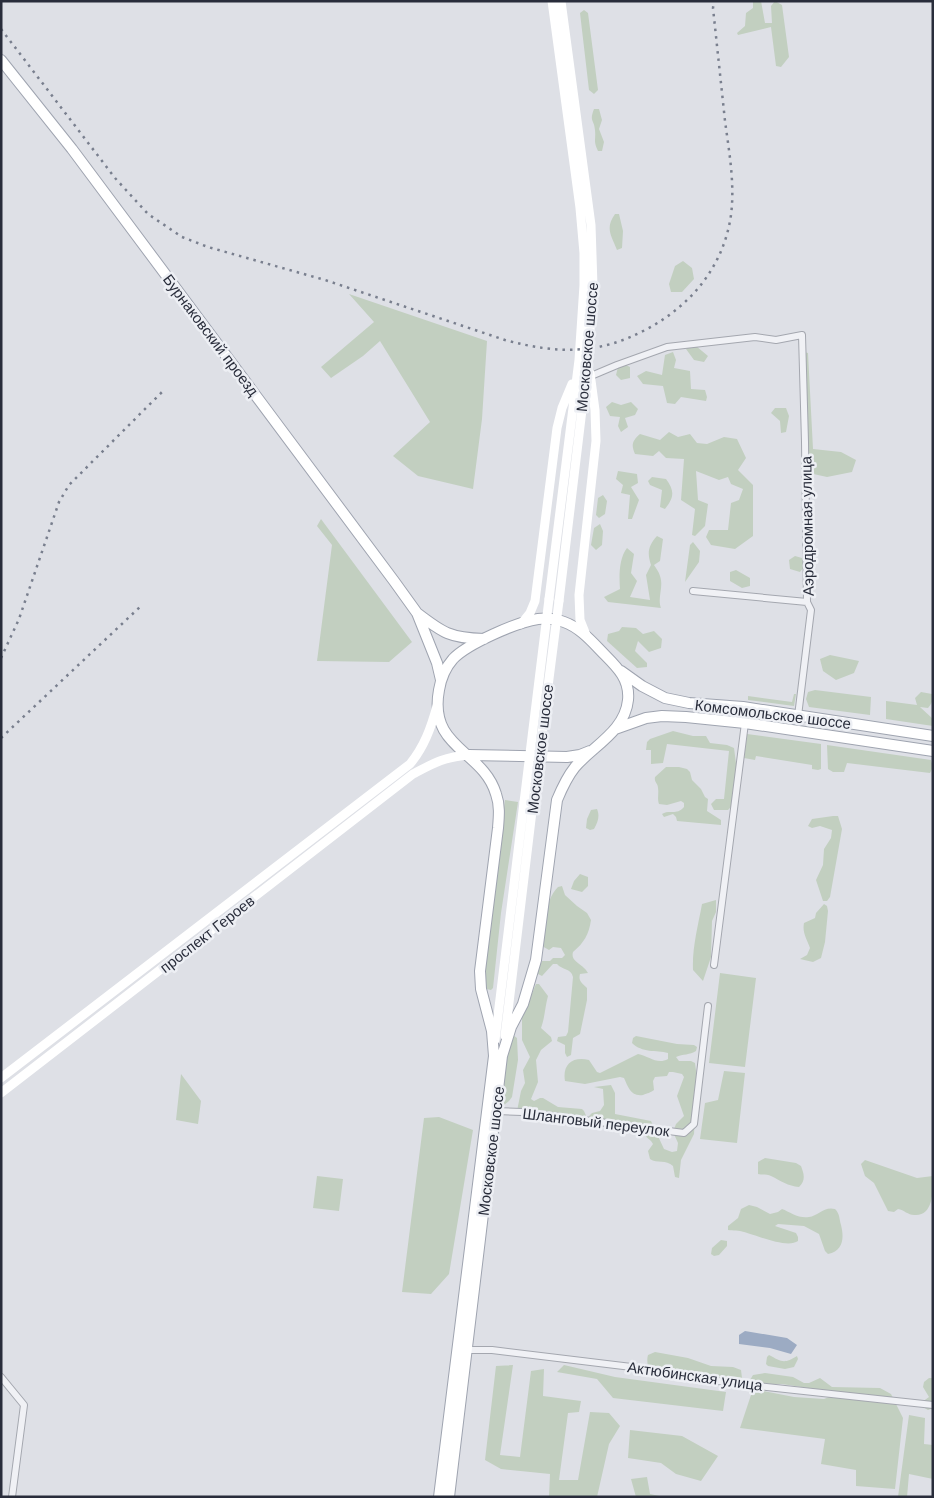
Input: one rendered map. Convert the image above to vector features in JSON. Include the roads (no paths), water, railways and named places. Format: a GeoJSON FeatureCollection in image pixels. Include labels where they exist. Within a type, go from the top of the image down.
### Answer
{"type":"FeatureCollection","features":[{"type":"Feature","properties":{"kind":"main road","name":"Московское шоссе"},"geometry":{"type":"LineString","coordinates":[[552,1],[583,244],[583,360]]}},
{"type":"Feature","properties":{"kind":"main road","name":"Московское шоссе"},"geometry":{"type":"LineString","coordinates":[[449,1497],[462,1350],[593,286],[592,232],[561,1]]}},
{"type":"Feature","properties":{"kind":"main road","name":"Бурнаковский проезд"},"geometry":{"type":"LineString","coordinates":[[1,60],[72,149],[417,614]]}},
{"type":"Feature","properties":{"kind":"main road"},"geometry":{"type":"LineString","coordinates":[[583,360],[591,376],[596,441],[579,595],[580,620],[586,635]]}},
{"type":"Feature","properties":{"kind":"main road"},"geometry":{"type":"LineString","coordinates":[[521,624],[530,613],[535,601],[557,428],[583,360]]}},
{"type":"Feature","properties":{"kind":"main road"},"geometry":{"type":"LineString","coordinates":[[417,614],[443,632],[462,638],[485,639]]}},
{"type":"Feature","properties":{"kind":"main road"},"geometry":{"type":"LineString","coordinates":[[417,614],[437,663],[441,680]]}},
{"type":"Feature","properties":{"kind":"main road"},"geometry":{"type":"LineString","coordinates":[[539,619],[552,619],[576,627],[621,670],[628,686],[628,701],[623,716],[615,729],[576,766],[565,781],[557,800],[536,960],[523,1004],[498,1056],[481,989],[480,972],[499,809],[496,794],[490,781],[469,755],[455,746],[447,736],[441,724],[438,704],[441,680],[447,667],[462,651],[521,624],[539,619]]}},
{"type":"Feature","properties":{"kind":"main road","name":"Комсомольское шоссе"},"geometry":{"type":"LineString","coordinates":[[621,670],[642,686],[666,698],[689,703],[743,708],[933,736]]}},
{"type":"Feature","properties":{"kind":"main road","name":"проспект Героев"},"geometry":{"type":"LineString","coordinates":[[1,1078],[410,764],[420,752],[432,725],[438,704]]}},
{"type":"Feature","properties":{"kind":"main road","name":"Комсомольское шоссе"},"geometry":{"type":"LineString","coordinates":[[615,729],[638,720],[662,716],[745,722],[933,751]]}},
{"type":"Feature","properties":{"kind":"main road"},"geometry":{"type":"LineString","coordinates":[[469,755],[567,756],[580,755],[593,749]]}},
{"type":"Feature","properties":{"kind":"main road","name":"проспект Героев"},"geometry":{"type":"LineString","coordinates":[[1,1093],[412,774],[443,759],[469,755]]}},
{"type":"Feature","properties":{"kind":"main road","name":"Московское шоссе"},"geometry":{"type":"LineString","coordinates":[[439,1497],[496,1111],[498,1056]]}},
{"type":"Feature","properties":{"kind":"street","name":"Аэродромная улица"},"geometry":{"type":"LineString","coordinates":[[591,376],[667,346],[755,337],[776,340],[802,335],[806,442],[807,602],[811,610],[798,716]]}},
{"type":"Feature","properties":{"kind":"street"},"geometry":{"type":"LineString","coordinates":[[693,590],[807,602]]}},
{"type":"Feature","properties":{"kind":"street"},"geometry":{"type":"LineString","coordinates":[[714,965],[745,722]]}},
{"type":"Feature","properties":{"kind":"street","name":"Шланговый переулок"},"geometry":{"type":"LineString","coordinates":[[496,1111],[522,1112],[684,1133],[694,1124],[708,1006]]}},
{"type":"Feature","properties":{"kind":"street","name":"Актюбинская улица"},"geometry":{"type":"LineString","coordinates":[[462,1350],[502,1351],[648,1369],[730,1383],[933,1406]]}},
{"type":"Feature","properties":{"kind":"street"},"geometry":{"type":"LineString","coordinates":[[1,1377],[24,1405],[12,1497]]}},
{"type":"Feature","properties":{"kind":"water"},"geometry":{"type":"Polygon","coordinates":[[[745,1331],[787,1338],[797,1345],[791,1354],[770,1348],[739,1344],[739,1335],[745,1331]]]}},
{"type":"Feature","properties":{"kind":"railway"},"geometry":{"type":"LineString","coordinates":[[1,29],[115,178],[148,214],[182,237],[208,247],[325,280],[505,340],[524,345],[560,350],[595,348],[612,344],[647,329],[692,296],[713,267],[721,251],[731,215],[732,191],[713,8],[714,1]]}},
{"type":"Feature","properties":{"kind":"railway"},"geometry":{"type":"LineString","coordinates":[[1,658],[19,619],[59,502],[69,485],[165,389]]}},
{"type":"Feature","properties":{"kind":"railway"},"geometry":{"type":"LineString","coordinates":[[1,738],[142,605]]}}]}
